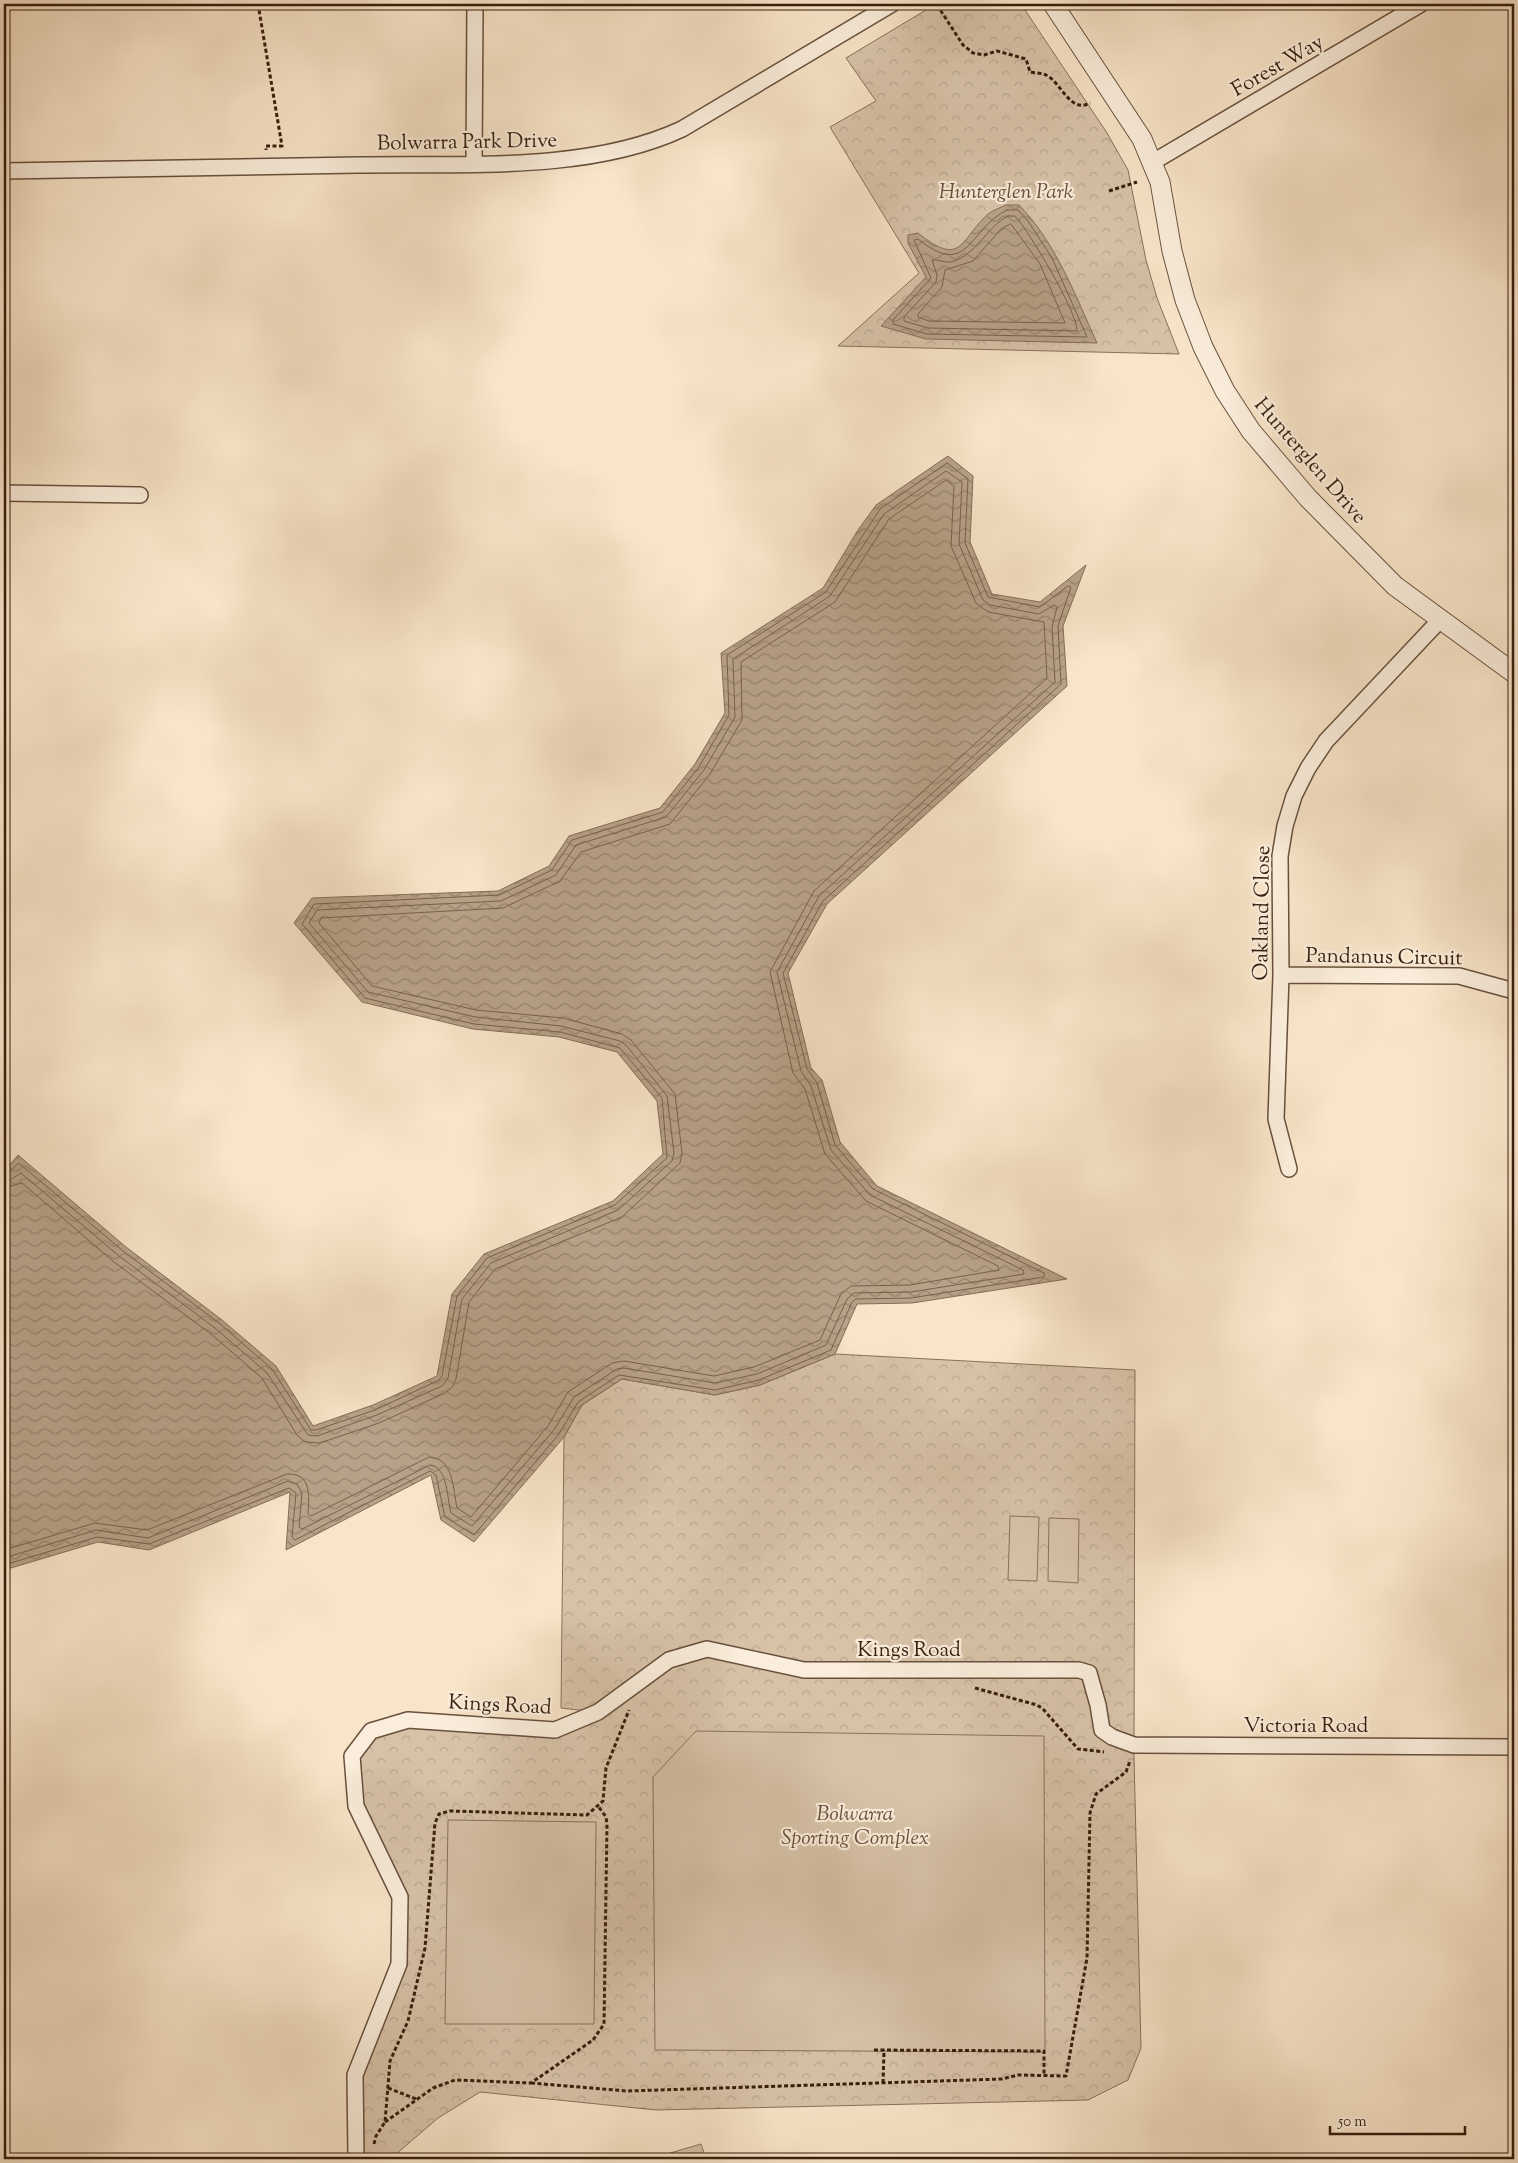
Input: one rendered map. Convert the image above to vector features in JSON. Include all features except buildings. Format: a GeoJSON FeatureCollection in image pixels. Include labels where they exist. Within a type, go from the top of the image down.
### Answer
{"type":"FeatureCollection","features":[{"type":"Feature","properties":{"kind":"street"},"geometry":{"type":"LineString","coordinates":[[474,163],[475,4]]}},
{"type":"Feature","properties":{"kind":"street","name":"Bolwarra Park Drive"},"geometry":{"type":"LineString","coordinates":[[4,171],[474,163],[570,159],[624,149],[662,138],[682,129],[892,4]]}},
{"type":"Feature","properties":{"kind":"street","name":"Hunterglen Drive"},"geometry":{"type":"LineString","coordinates":[[1053,4],[1142,139],[1153,162],[1160,182],[1172,251],[1185,300],[1203,347],[1225,392],[1251,431],[1308,498],[1394,586],[1514,673]]}},
{"type":"Feature","properties":{"kind":"street","name":"Forest Way"},"geometry":{"type":"LineString","coordinates":[[1153,162],[1421,4]]}},
{"type":"Feature","properties":{"kind":"street"},"geometry":{"type":"LineString","coordinates":[[4,493],[140,496]]}},
{"type":"Feature","properties":{"kind":"street","name":"Oakland Close"},"geometry":{"type":"LineString","coordinates":[[1289,1169],[1276,1120],[1281,975],[1280,856],[1285,826],[1294,796],[1308,768],[1326,741],[1440,620]]}},
{"type":"Feature","properties":{"kind":"street","name":"Pandanus Circuit"},"geometry":{"type":"LineString","coordinates":[[1281,975],[1459,976],[1506,987],[1514,991]]}},
{"type":"Feature","properties":{"kind":"street","name":"Kings Road"},"geometry":{"type":"LineString","coordinates":[[356,2159],[355,2075],[399,1964],[400,1897],[356,1806],[352,1756],[371,1731],[408,1720],[555,1730],[598,1712],[669,1660],[707,1649],[804,1670],[1079,1670],[1088,1673],[1098,1705],[1102,1730]]}},
{"type":"Feature","properties":{"kind":"street","name":"Victoria Road"},"geometry":{"type":"LineString","coordinates":[[1102,1730],[1112,1737],[1134,1745],[1514,1746]]}},
{"type":"Feature","properties":{"kind":"path"},"geometry":{"type":"LineString","coordinates":[[258,4],[282,146],[266,146],[266,150]]}},
{"type":"Feature","properties":{"kind":"path"},"geometry":{"type":"LineString","coordinates":[[937,5],[963,45],[973,53],[984,55],[996,51],[1026,58],[1030,72],[1045,75],[1072,101],[1079,105],[1090,103]]}},
{"type":"Feature","properties":{"kind":"path"},"geometry":{"type":"LineString","coordinates":[[1109,191],[1137,182]]}},
{"type":"Feature","properties":{"kind":"path"},"geometry":{"type":"LineString","coordinates":[[968,1686],[1037,1705],[1043,1708],[1078,1749],[1112,1752]]}},
{"type":"Feature","properties":{"kind":"path"},"geometry":{"type":"LineString","coordinates":[[385,2122],[390,2061],[408,2021],[425,1948],[436,1823],[439,1814],[450,1811],[587,1815],[604,1801],[606,1768],[628,1713],[634,1704]]}},
{"type":"Feature","properties":{"kind":"path"},"geometry":{"type":"LineString","coordinates":[[373,2152],[376,2136],[385,2122],[433,2088],[455,2080],[531,2083],[627,2091],[1002,2079],[1018,2075],[1066,2076],[1087,1958],[1090,1813],[1096,1794],[1126,1772],[1130,1757]]}},
{"type":"Feature","properties":{"kind":"path"},"geometry":{"type":"LineString","coordinates":[[531,2083],[593,2040],[604,2024],[607,1824],[606,1817],[598,1806]]}},
{"type":"Feature","properties":{"kind":"path"},"geometry":{"type":"LineString","coordinates":[[874,2050],[1044,2051],[1044,2075]]}},
{"type":"Feature","properties":{"kind":"path"},"geometry":{"type":"LineString","coordinates":[[883,2083],[884,2050]]}},
{"type":"Feature","properties":{"kind":"path"},"geometry":{"type":"LineString","coordinates":[[388,2088],[416,2099]]}},
{"type":"Feature","properties":{"kind":"green space","name":"Hunterglen Park"},"geometry":{"type":"Polygon","coordinates":[[[936,4],[1021,4],[1107,133],[1128,170],[1146,260],[1157,298],[1179,354],[838,346],[919,273],[830,127],[876,101],[846,58],[936,4]]]}},
{"type":"Feature","properties":{"kind":"green space","name":"Bolwarra Sporting Complex"},"geometry":{"type":"Polygon","coordinates":[[[835,1354],[1135,1370],[1134,1756],[1141,2048],[1128,2080],[1088,2100],[656,2110],[480,2092],[438,2118],[395,2155],[356,2156],[355,2075],[399,1964],[400,1897],[356,1806],[352,1756],[371,1731],[408,1720],[555,1730],[596,1712],[561,1708],[564,1437],[582,1405],[622,1379],[715,1395],[760,1385],[835,1354]]]}},
{"type":"Feature","properties":{"kind":"green space"},"geometry":{"type":"Polygon","coordinates":[[[1010,1516],[1039,1517],[1037,1581],[1008,1580],[1010,1516]]]}},
{"type":"Feature","properties":{"kind":"green space"},"geometry":{"type":"Polygon","coordinates":[[[1049,1518],[1079,1519],[1078,1583],[1048,1581],[1049,1518]]]}},
{"type":"Feature","properties":{"kind":"green space"},"geometry":{"type":"Polygon","coordinates":[[[696,1731],[1044,1736],[1045,2052],[655,2050],[653,1777],[696,1731]]]}},
{"type":"Feature","properties":{"kind":"green space"},"geometry":{"type":"Polygon","coordinates":[[[448,1820],[596,1822],[594,2024],[445,2024],[448,1820]]]}},
{"type":"Feature","properties":{"kind":"green space"},"geometry":{"type":"Polygon","coordinates":[[[701,2144],[706,2159],[668,2159],[667,2154],[701,2144]]]}},
{"type":"Feature","properties":{"kind":"water"},"geometry":{"type":"Polygon","coordinates":[[[1006,205],[1019,205],[1044,236],[1064,270],[1097,343],[926,339],[881,326],[926,277],[908,243],[908,235],[918,233],[943,249],[959,247],[988,214],[1006,205]]]}},
{"type":"Feature","properties":{"kind":"water"},"geometry":{"type":"Polygon","coordinates":[[[948,456],[973,476],[970,542],[992,594],[1040,602],[1086,565],[1063,626],[1067,686],[827,904],[788,973],[811,1068],[822,1080],[840,1142],[877,1186],[1067,1279],[912,1303],[857,1304],[835,1354],[760,1385],[715,1395],[622,1379],[582,1405],[564,1437],[474,1542],[441,1520],[431,1475],[286,1550],[290,1492],[149,1550],[98,1542],[4,1570],[4,1172],[18,1155],[126,1247],[222,1320],[276,1366],[313,1426],[373,1405],[437,1376],[452,1294],[484,1254],[613,1201],[663,1154],[657,1101],[617,1052],[559,1037],[473,1029],[362,1002],[294,923],[312,898],[498,891],[549,866],[569,836],[660,808],[695,764],[725,713],[721,653],[823,588],[858,530],[876,505],[948,456]]]}}]}
